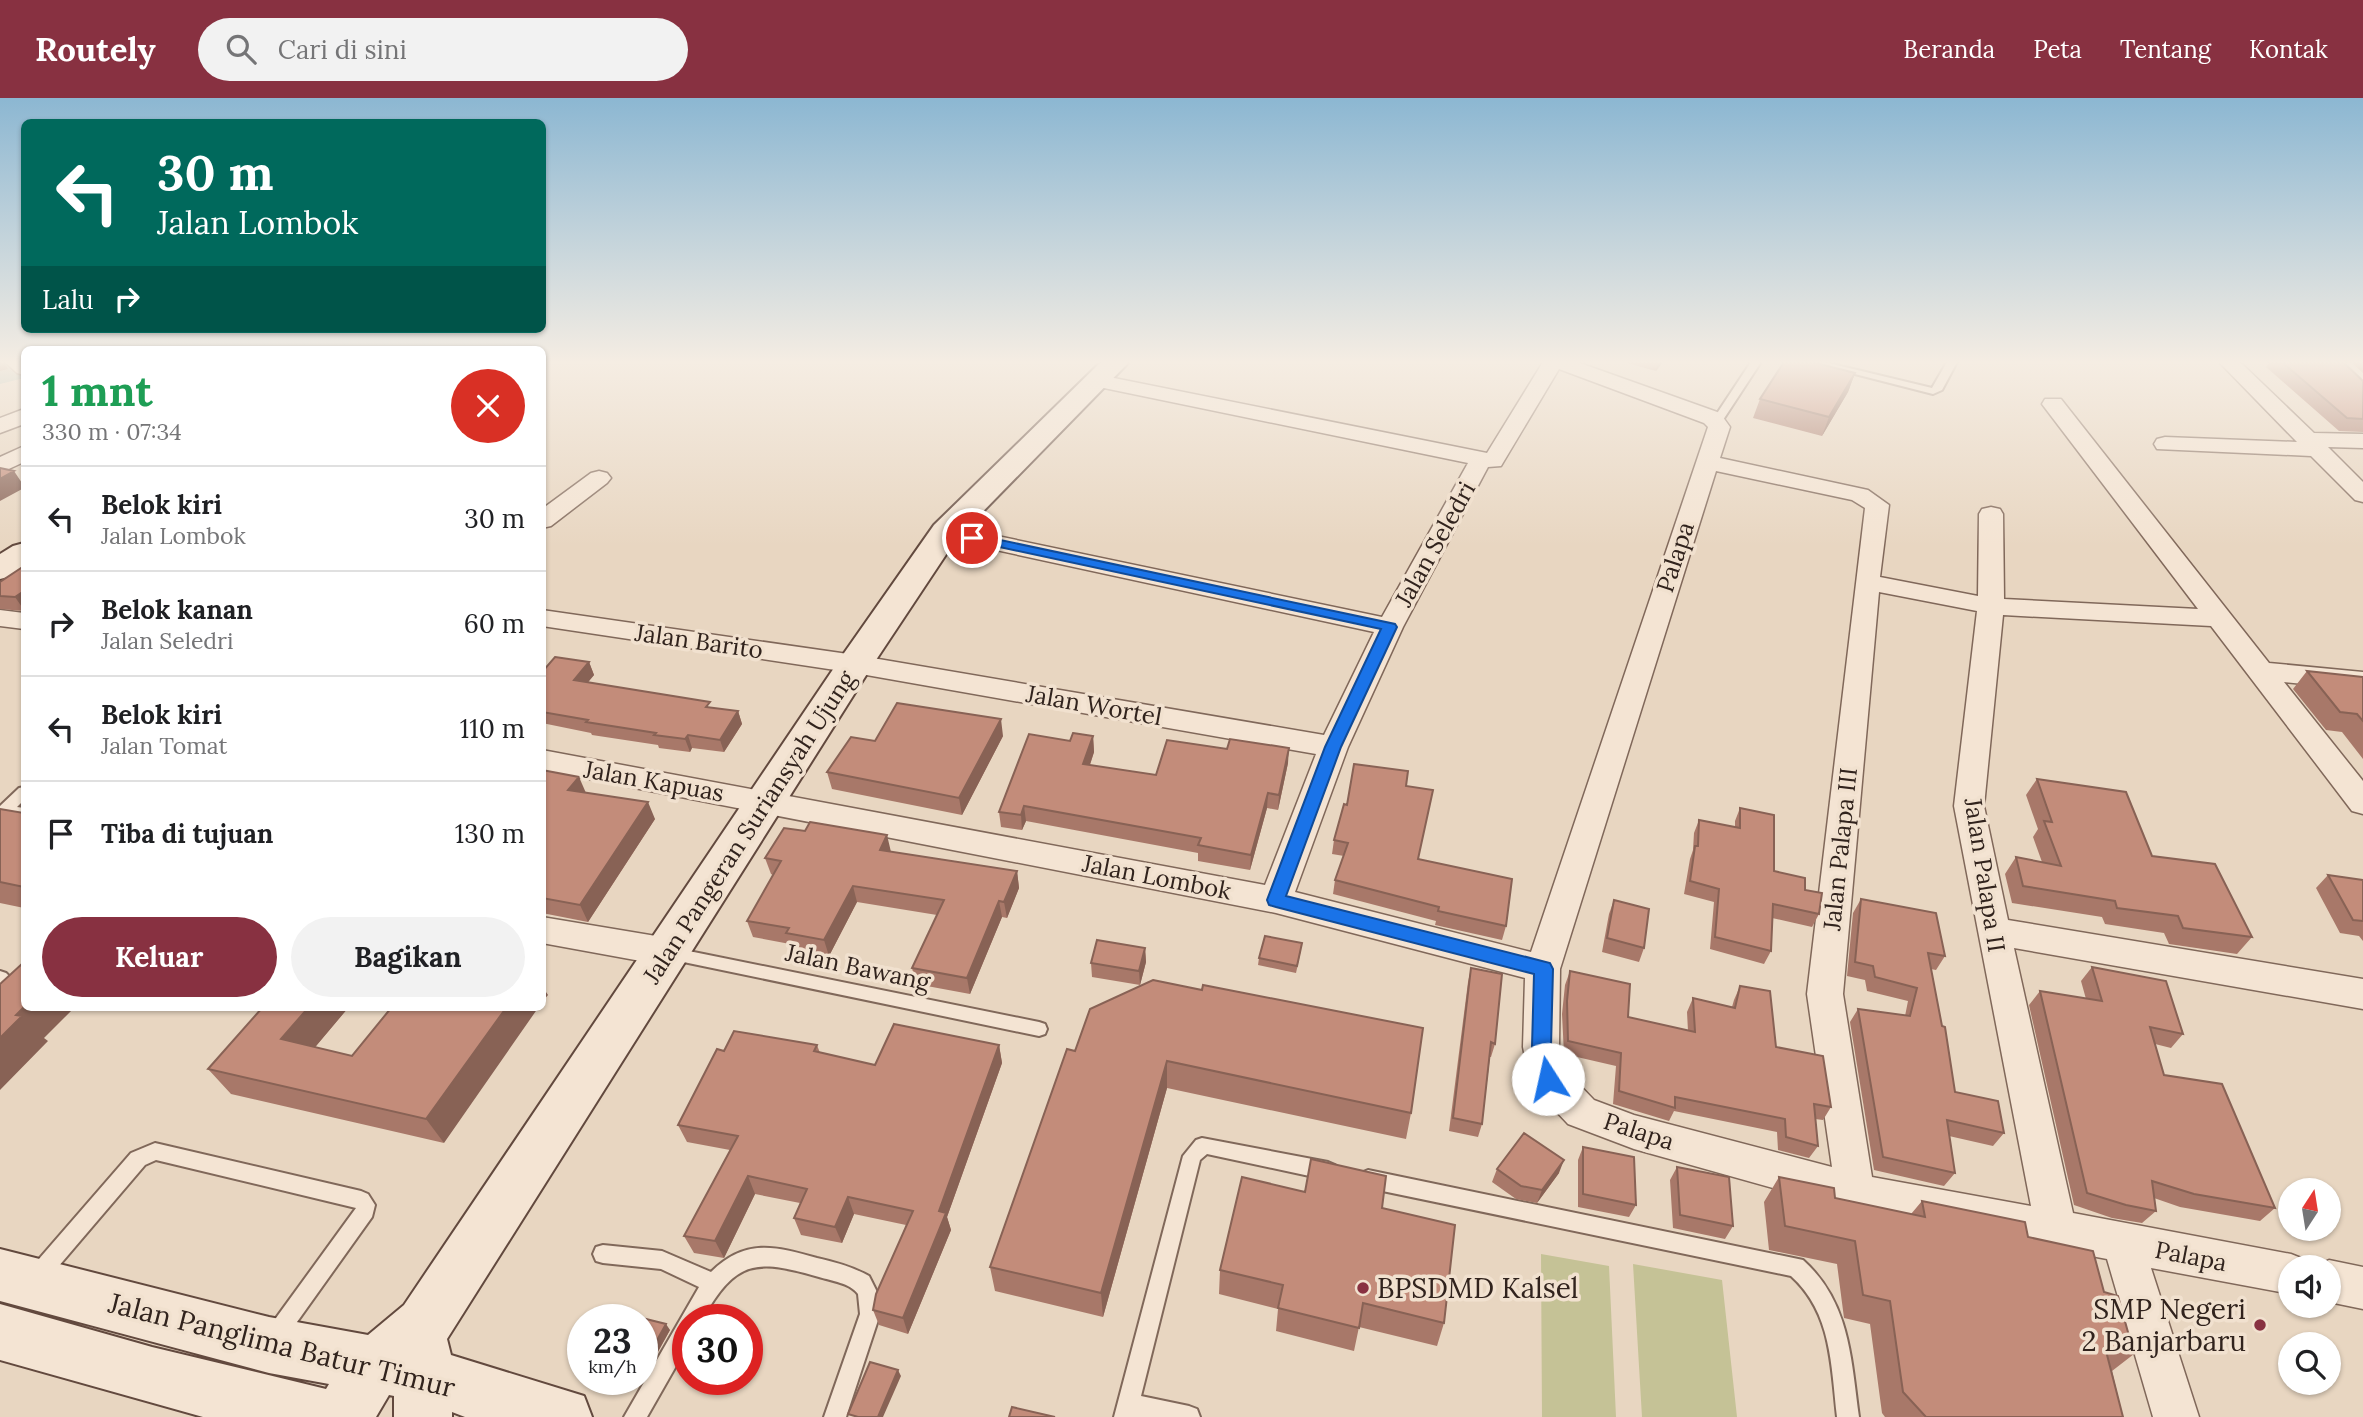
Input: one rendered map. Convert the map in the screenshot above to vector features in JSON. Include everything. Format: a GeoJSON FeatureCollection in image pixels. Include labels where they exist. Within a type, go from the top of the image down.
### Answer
{"type":"FeatureCollection","features":[{"type":"Feature","properties":{"kind":"main road","name":"Jalan Pangeran Suriansyah Ujung"},"geometry":{"type":"LineString","coordinates":[[309,1415],[411,1370],[668,953],[855,664],[946,532],[1054,424]]}},
{"type":"Feature","properties":{"kind":"main road"},"geometry":{"type":"LineString","coordinates":[[0,569],[21,555]]}},
{"type":"Feature","properties":{"kind":"main road","name":"Jalan Panglima Batur Timur"},"geometry":{"type":"LineString","coordinates":[[16,1279],[269,1345],[411,1370],[481,1394],[563,1417]]}},
{"type":"Feature","properties":{"kind":"main road"},"geometry":{"type":"LineString","coordinates":[[152,1377],[191,1324]]}},
{"type":"Feature","properties":{"kind":"main road"},"geometry":{"type":"LineString","coordinates":[[0,1332],[152,1377],[309,1415]]}},
{"type":"Feature","properties":{"kind":"street"},"geometry":{"type":"LineString","coordinates":[[1331,424],[1487,460]]}},
{"type":"Feature","properties":{"kind":"street","name":"Jalan Seledri"},"geometry":{"type":"LineString","coordinates":[[1276,900],[1333,747],[1390,627],[1487,460],[1512,424]]}},
{"type":"Feature","properties":{"kind":"street","name":"Palapa"},"geometry":{"type":"LineString","coordinates":[[1718,424],[1708,462],[1543,969],[1541,1047],[1548,1079],[1581,1112],[1634,1132],[1855,1192],[2278,1272]]}},
{"type":"Feature","properties":{"kind":"street"},"geometry":{"type":"LineString","coordinates":[[2068,424],[2363,803]]}},
{"type":"Feature","properties":{"kind":"street"},"geometry":{"type":"LineString","coordinates":[[2291,424],[2363,495]]}},
{"type":"Feature","properties":{"kind":"street"},"geometry":{"type":"LineString","coordinates":[[2165,444],[2313,445],[2363,441]]}},
{"type":"Feature","properties":{"kind":"street"},"geometry":{"type":"LineString","coordinates":[[0,466],[21,455]]}},
{"type":"Feature","properties":{"kind":"street","name":"Jalan Palapa III"},"geometry":{"type":"LineString","coordinates":[[1708,462],[1860,495],[1877,505],[1825,994],[1855,1192]]}},
{"type":"Feature","properties":{"kind":"street"},"geometry":{"type":"LineString","coordinates":[[546,518],[599,478]]}},
{"type":"Feature","properties":{"kind":"street","name":"Jalan Palapa II"},"geometry":{"type":"LineString","coordinates":[[1991,514],[1991,607],[1969,806],[2056,1231]]}},
{"type":"Feature","properties":{"kind":"street"},"geometry":{"type":"LineString","coordinates":[[946,532],[1390,627]]}},
{"type":"Feature","properties":{"kind":"street"},"geometry":{"type":"LineString","coordinates":[[1867,582],[1991,607],[2222,618]]}},
{"type":"Feature","properties":{"kind":"street"},"geometry":{"type":"LineString","coordinates":[[0,618],[21,621]]}},
{"type":"Feature","properties":{"kind":"street","name":"Jalan Barito"},"geometry":{"type":"LineString","coordinates":[[546,619],[855,664]]}},
{"type":"Feature","properties":{"kind":"street","name":"Jalan Wortel"},"geometry":{"type":"LineString","coordinates":[[855,664],[1333,747]]}},
{"type":"Feature","properties":{"kind":"street"},"geometry":{"type":"LineString","coordinates":[[2262,671],[2363,681]]}},
{"type":"Feature","properties":{"kind":"street","name":"Jalan Kapuas"},"geometry":{"type":"LineString","coordinates":[[546,761],[766,801]]}},
{"type":"Feature","properties":{"kind":"street","name":"Jalan Lombok"},"geometry":{"type":"LineString","coordinates":[[766,801],[1276,900],[1543,969]]}},
{"type":"Feature","properties":{"kind":"street"},"geometry":{"type":"LineString","coordinates":[[546,931],[668,953]]}},
{"type":"Feature","properties":{"kind":"street"},"geometry":{"type":"LineString","coordinates":[[1993,931],[2363,994]]}},
{"type":"Feature","properties":{"kind":"street"},"geometry":{"type":"LineString","coordinates":[[2123,1243],[2176,1417]]}},
{"type":"Feature","properties":{"kind":"street"},"geometry":{"type":"LineString","coordinates":[[2341,1284],[2363,1288]]}},
{"type":"Feature","properties":{"kind":"lane"},"geometry":{"type":"LineString","coordinates":[[21,795],[3,812],[21,813]]}},
{"type":"Feature","properties":{"kind":"lane","name":"Jalan Bawang"},"geometry":{"type":"LineString","coordinates":[[668,953],[1039,1030]]}},
{"type":"Feature","properties":{"kind":"lane"},"geometry":{"type":"LineString","coordinates":[[0,978],[21,994]]}},
{"type":"Feature","properties":{"kind":"lane"},"geometry":{"type":"LineString","coordinates":[[0,1015],[21,998]]}},
{"type":"Feature","properties":{"kind":"lane"},"geometry":{"type":"LineString","coordinates":[[1189,1417],[1127,1410],[1192,1156],[1202,1146],[1207,1146],[1797,1267],[1816,1289],[1832,1316],[1848,1417]]}},
{"type":"Feature","properties":{"kind":"lane"},"geometry":{"type":"LineString","coordinates":[[16,1279],[138,1159],[155,1151],[361,1200],[366,1205],[365,1212],[269,1345]]}},
{"type":"Feature","properties":{"kind":"lane"},"geometry":{"type":"LineString","coordinates":[[603,1254],[662,1260],[712,1283]]}},
{"type":"Feature","properties":{"kind":"lane"},"geometry":{"type":"LineString","coordinates":[[700,1304],[712,1283],[727,1269],[746,1259],[769,1256],[846,1276],[862,1283],[869,1297],[870,1314],[835,1417]]}},
{"type":"Feature","properties":{"kind":"lane"},"geometry":{"type":"LineString","coordinates":[[635,1417],[672,1353]]}},
{"type":"Feature","properties":{"kind":"shaded area"},"geometry":{"type":"Polygon","coordinates":[[[1541,1254],[1609,1266],[1616,1417],[1542,1417],[1541,1254]]]}},
{"type":"Feature","properties":{"kind":"shaded area"},"geometry":{"type":"Polygon","coordinates":[[[1633,1264],[1722,1280],[1737,1417],[1642,1417],[1633,1264]]]}},
{"type":"Feature","properties":{"kind":"building"},"geometry":{"type":"Polygon","coordinates":[[[0,468],[14,471],[0,479],[0,468]]]}},
{"type":"Feature","properties":{"kind":"building"},"geometry":{"type":"Polygon","coordinates":[[[21,568],[21,593],[15,597],[0,596],[0,582],[21,568]]]}},
{"type":"Feature","properties":{"kind":"building"},"geometry":{"type":"Polygon","coordinates":[[[555,657],[589,662],[574,680],[710,702],[706,707],[738,711],[720,740],[688,735],[685,739],[654,735],[656,733],[586,722],[588,720],[546,713],[546,667],[555,657]]]}},
{"type":"Feature","properties":{"kind":"building"},"geometry":{"type":"Polygon","coordinates":[[[2307,671],[2363,677],[2363,721],[2357,714],[2340,712],[2307,671]]]}},
{"type":"Feature","properties":{"kind":"building"},"geometry":{"type":"Polygon","coordinates":[[[897,703],[1001,719],[959,798],[827,772],[851,737],[875,741],[897,703]]]}},
{"type":"Feature","properties":{"kind":"building"},"geometry":{"type":"Polygon","coordinates":[[[1073,733],[1093,736],[1083,764],[1156,775],[1167,740],[1227,749],[1230,739],[1289,748],[1279,795],[1268,793],[1251,855],[1198,845],[1201,838],[1024,806],[1021,815],[999,812],[1029,734],[1070,741],[1073,733]]]}},
{"type":"Feature","properties":{"kind":"building"},"geometry":{"type":"Polygon","coordinates":[[[1354,764],[1408,771],[1406,786],[1433,790],[1418,859],[1512,879],[1506,926],[1438,911],[1439,907],[1335,880],[1348,843],[1334,840],[1344,804],[1347,805],[1354,764]]]}},
{"type":"Feature","properties":{"kind":"building"},"geometry":{"type":"Polygon","coordinates":[[[546,771],[579,777],[568,790],[648,802],[580,905],[546,899],[546,771]]]}},
{"type":"Feature","properties":{"kind":"building"},"geometry":{"type":"Polygon","coordinates":[[[2037,779],[2126,792],[2152,856],[2215,864],[2252,937],[2183,928],[2178,916],[2117,908],[2115,901],[2023,886],[2016,857],[2061,866],[2044,821],[2052,822],[2037,779]]]}},
{"type":"Feature","properties":{"kind":"building"},"geometry":{"type":"Polygon","coordinates":[[[1740,808],[1774,815],[1774,871],[1805,878],[1805,890],[1822,893],[1819,914],[1773,904],[1771,951],[1715,937],[1719,889],[1690,881],[1695,846],[1698,846],[1699,820],[1740,828],[1740,808]]]}},
{"type":"Feature","properties":{"kind":"building"},"geometry":{"type":"Polygon","coordinates":[[[0,809],[21,812],[21,886],[0,882],[0,809]]]}},
{"type":"Feature","properties":{"kind":"building"},"geometry":{"type":"Polygon","coordinates":[[[810,822],[887,835],[880,850],[1017,871],[1004,902],[999,901],[967,978],[912,968],[944,900],[853,886],[824,940],[786,933],[789,928],[747,921],[781,861],[765,858],[784,828],[805,831],[810,822]]]}},
{"type":"Feature","properties":{"kind":"building"},"geometry":{"type":"Polygon","coordinates":[[[2328,875],[2363,880],[2363,921],[2353,920],[2328,875]]]}},
{"type":"Feature","properties":{"kind":"building"},"geometry":{"type":"Polygon","coordinates":[[[1861,899],[1936,913],[1945,956],[1928,953],[1942,1026],[1945,1027],[1955,1092],[1998,1101],[2004,1133],[1947,1120],[1955,1173],[1883,1157],[1858,1009],[1910,1016],[1917,988],[1875,977],[1873,966],[1855,962],[1861,899]]]}},
{"type":"Feature","properties":{"kind":"building"},"geometry":{"type":"Polygon","coordinates":[[[1614,900],[1649,909],[1644,948],[1607,938],[1614,900]]]}},
{"type":"Feature","properties":{"kind":"building"},"geometry":{"type":"Polygon","coordinates":[[[1265,936],[1302,943],[1297,966],[1259,958],[1265,936]]]}},
{"type":"Feature","properties":{"kind":"building"},"geometry":{"type":"Polygon","coordinates":[[[1097,940],[1145,948],[1139,971],[1091,963],[1097,940]]]}},
{"type":"Feature","properties":{"kind":"building"},"geometry":{"type":"Polygon","coordinates":[[[21,965],[21,1010],[16,1015],[22,1016],[0,1038],[0,984],[21,965]]]}},
{"type":"Feature","properties":{"kind":"building"},"geometry":{"type":"Polygon","coordinates":[[[2092,967],[2166,981],[2183,1034],[2150,1027],[2164,1075],[2222,1084],[2275,1208],[2194,1194],[2152,1181],[2156,1211],[2087,1193],[2040,991],[2102,1001],[2092,967]]]}},
{"type":"Feature","properties":{"kind":"building"},"geometry":{"type":"Polygon","coordinates":[[[1471,968],[1502,974],[1495,1044],[1491,1042],[1482,1124],[1453,1118],[1471,968]]]}},
{"type":"Feature","properties":{"kind":"building"},"geometry":{"type":"Polygon","coordinates":[[[1570,971],[1630,984],[1628,1017],[1695,1032],[1693,998],[1735,1008],[1740,986],[1770,991],[1776,1047],[1823,1056],[1831,1107],[1814,1104],[1818,1146],[1786,1137],[1785,1119],[1675,1097],[1675,1108],[1619,1091],[1621,1053],[1568,1041],[1567,1001],[1570,971]]]}},
{"type":"Feature","properties":{"kind":"building"},"geometry":{"type":"Polygon","coordinates":[[[1153,980],[1202,990],[1203,985],[1423,1028],[1411,1113],[1167,1061],[1101,1293],[990,1267],[1067,1049],[1075,1051],[1090,1009],[1153,980]]]}},
{"type":"Feature","properties":{"kind":"building"},"geometry":{"type":"Polygon","coordinates":[[[259,1011],[305,1011],[281,1039],[352,1056],[389,1011],[504,1011],[426,1119],[208,1069],[259,1011]]]}},
{"type":"Feature","properties":{"kind":"building"},"geometry":{"type":"Polygon","coordinates":[[[894,1024],[999,1045],[939,1211],[946,1213],[903,1318],[873,1310],[876,1294],[913,1211],[848,1197],[835,1227],[794,1218],[807,1189],[748,1176],[715,1241],[684,1236],[738,1136],[678,1125],[717,1049],[724,1051],[734,1031],[817,1045],[814,1051],[875,1065],[894,1024]]]}},
{"type":"Feature","properties":{"kind":"building"},"geometry":{"type":"Polygon","coordinates":[[[1524,1133],[1564,1160],[1542,1190],[1521,1186],[1497,1169],[1524,1133]]]}},
{"type":"Feature","properties":{"kind":"building"},"geometry":{"type":"Polygon","coordinates":[[[1583,1147],[1634,1157],[1636,1205],[1583,1194],[1583,1147]]]}},
{"type":"Feature","properties":{"kind":"building"},"geometry":{"type":"Polygon","coordinates":[[[1311,1159],[1386,1176],[1382,1208],[1455,1225],[1444,1323],[1363,1303],[1359,1328],[1278,1308],[1283,1285],[1220,1270],[1242,1177],[1305,1192],[1311,1159]]]}},
{"type":"Feature","properties":{"kind":"building"},"geometry":{"type":"Polygon","coordinates":[[[1677,1167],[1729,1177],[1733,1226],[1680,1215],[1677,1167]]]}},
{"type":"Feature","properties":{"kind":"building"},"geometry":{"type":"Polygon","coordinates":[[[1779,1177],[1834,1188],[1835,1198],[1925,1217],[1922,1201],[2025,1222],[2028,1237],[2093,1251],[2104,1292],[2118,1296],[2134,1354],[2105,1347],[2123,1417],[1926,1417],[1903,1392],[1890,1301],[1863,1295],[1855,1241],[1785,1226],[1779,1177]]]}},
{"type":"Feature","properties":{"kind":"building"},"geometry":{"type":"Polygon","coordinates":[[[658,1322],[666,1324],[658,1338],[658,1322]]]}},
{"type":"Feature","properties":{"kind":"building"},"geometry":{"type":"Polygon","coordinates":[[[870,1362],[898,1370],[878,1417],[848,1414],[870,1362]]]}},
{"type":"Feature","properties":{"kind":"building"},"geometry":{"type":"Polygon","coordinates":[[[1012,1407],[1055,1417],[1009,1417],[1012,1407]]]}},
{"type":"Feature","properties":{"kind":"place","name":"BPSDMD Kalsel"},"geometry":{"type":"Point","coordinates":[1363,1288]}},
{"type":"Feature","properties":{"kind":"place","name":"SMP Negeri 2 Banjarbaru"},"geometry":{"type":"Point","coordinates":[2260,1325]}},
{"type":"Feature","properties":{"kind":"route"},"geometry":{"type":"LineString","coordinates":[[972,538],[1390,627],[1333,747],[1276,900],[1543,969],[1541,1047],[1548,1079]]}}]}
